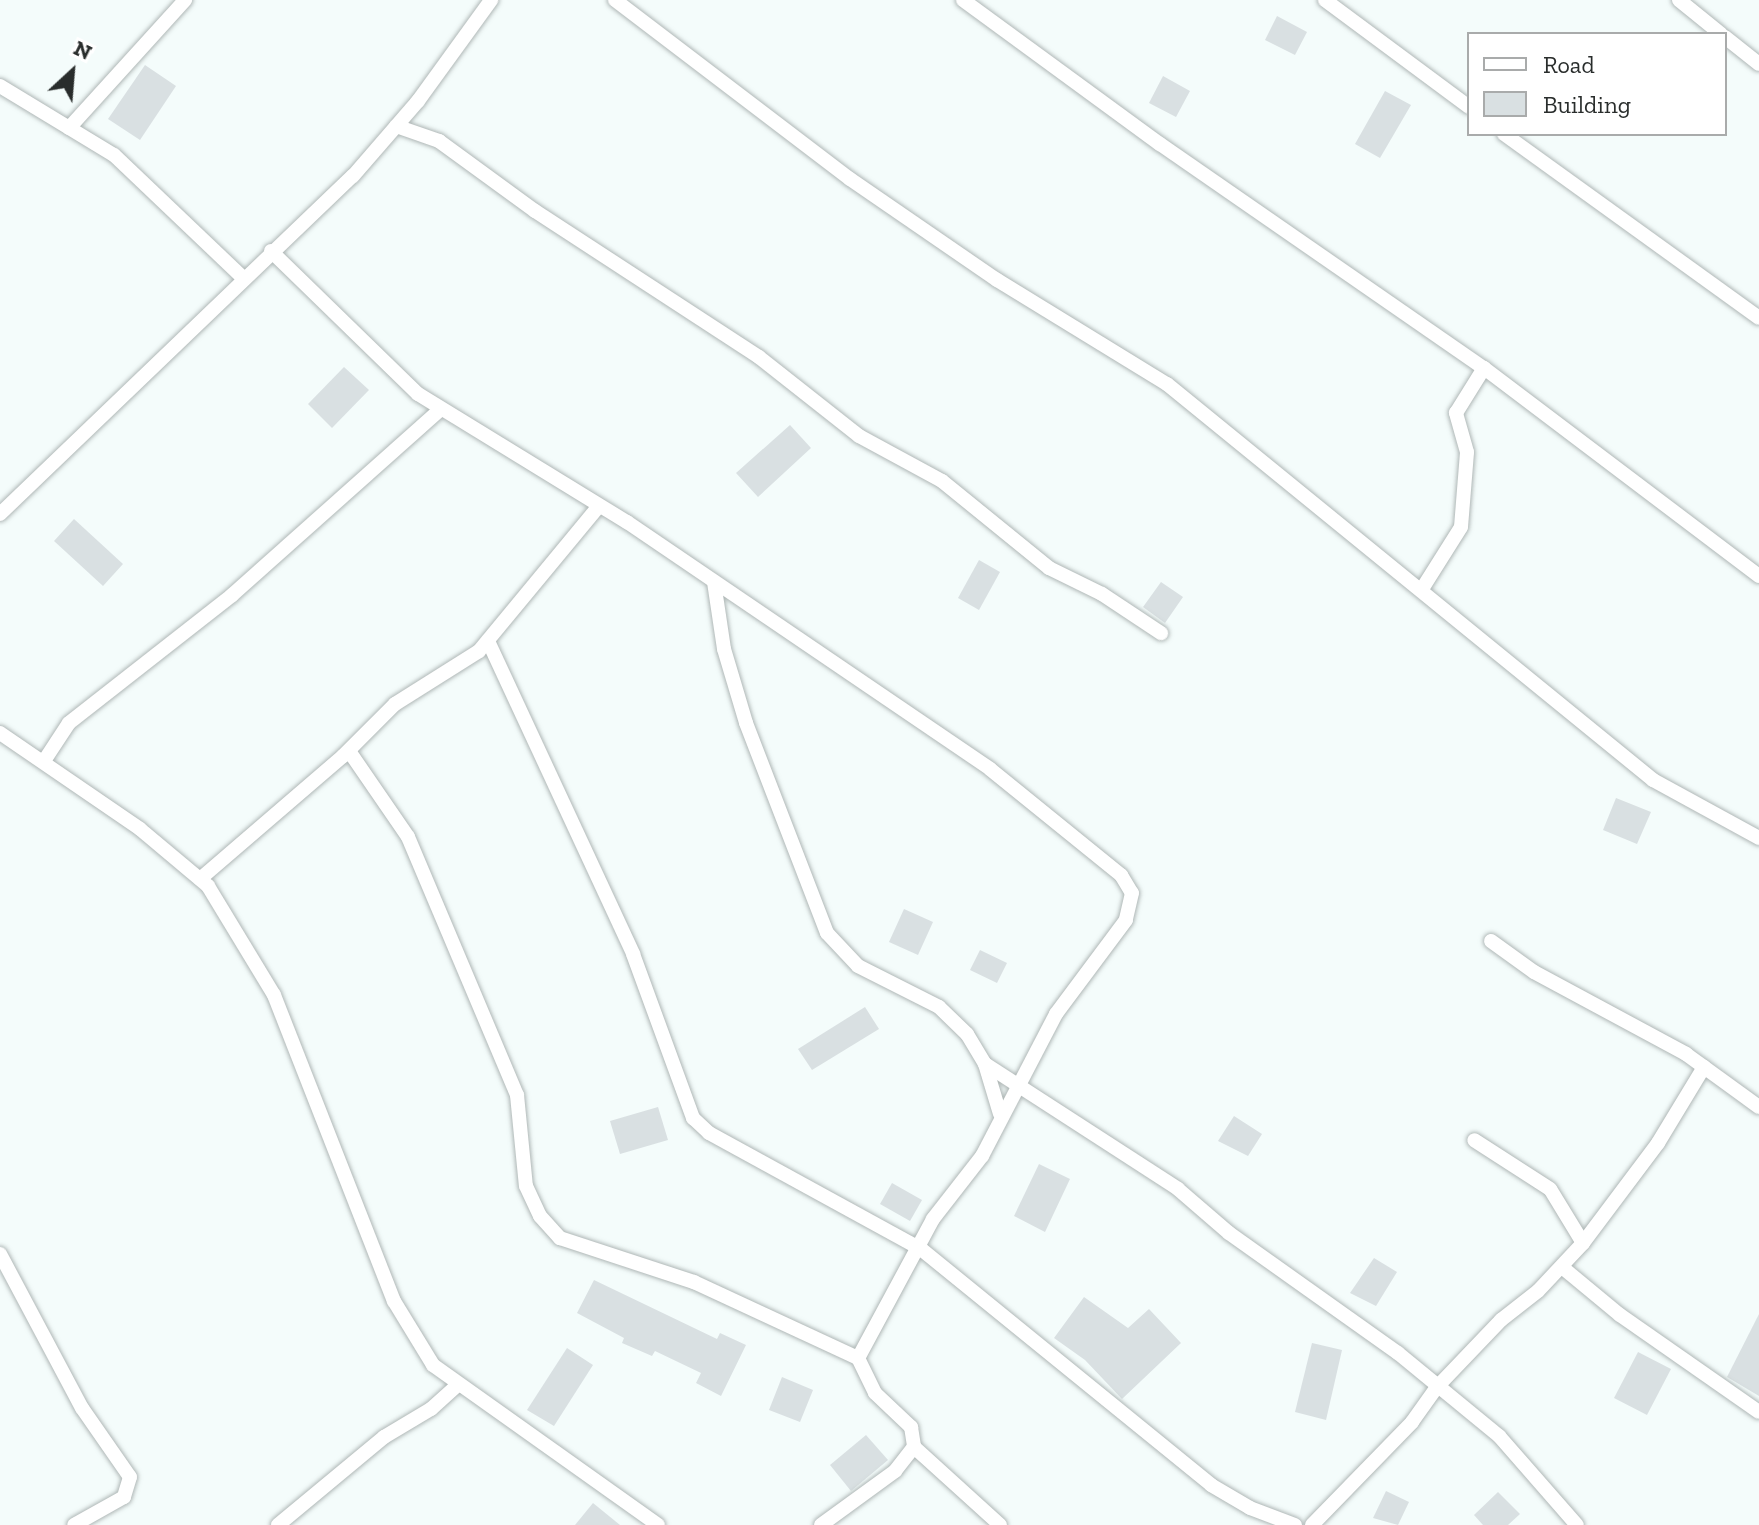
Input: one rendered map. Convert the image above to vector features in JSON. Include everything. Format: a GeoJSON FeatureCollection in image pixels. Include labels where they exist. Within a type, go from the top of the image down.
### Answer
{"type":"FeatureCollection","features":[{"type":"Feature","properties":{"kind":"street"},"geometry":{"type":"LineString","coordinates":[[69,128],[185,0]]}},
{"type":"Feature","properties":{"kind":"street"},"geometry":{"type":"LineString","coordinates":[[0,514],[242,277],[353,176],[396,126],[491,0]]}},
{"type":"Feature","properties":{"kind":"street"},"geometry":{"type":"LineString","coordinates":[[615,0],[850,179],[997,280],[1167,384],[1653,780],[1759,838]]}},
{"type":"Feature","properties":{"kind":"street"},"geometry":{"type":"LineString","coordinates":[[963,0],[1484,368],[1759,576]]}},
{"type":"Feature","properties":{"kind":"street"},"geometry":{"type":"LineString","coordinates":[[1325,0],[1467,106]]}},
{"type":"Feature","properties":{"kind":"street"},"geometry":{"type":"LineString","coordinates":[[1679,0],[1718,32]]}},
{"type":"Feature","properties":{"kind":"street"},"geometry":{"type":"LineString","coordinates":[[1727,39],[1759,64]]}},
{"type":"Feature","properties":{"kind":"street"},"geometry":{"type":"LineString","coordinates":[[0,86],[114,155],[242,277]]}},
{"type":"Feature","properties":{"kind":"street"},"geometry":{"type":"LineString","coordinates":[[396,126],[439,141],[535,211],[759,357],[859,436],[942,481],[1049,568],[1102,594],[1161,633]]}},
{"type":"Feature","properties":{"kind":"street"},"geometry":{"type":"LineString","coordinates":[[1507,136],[1759,318]]}},
{"type":"Feature","properties":{"kind":"street"},"geometry":{"type":"LineString","coordinates":[[271,251],[440,410],[714,582],[990,769],[1121,875],[1132,893],[1126,920],[1056,1014],[1020,1084],[1000,1114],[982,1156],[933,1219],[921,1249],[890,1292],[858,1358]]}},
{"type":"Feature","properties":{"kind":"street"},"geometry":{"type":"LineString","coordinates":[[1422,589],[1461,527],[1467,452],[1456,413],[1484,368]]}},
{"type":"Feature","properties":{"kind":"street"},"geometry":{"type":"LineString","coordinates":[[44,761],[69,723],[232,595],[440,410]]}},
{"type":"Feature","properties":{"kind":"street"},"geometry":{"type":"LineString","coordinates":[[200,879],[349,751],[395,704],[488,641],[598,507]]}},
{"type":"Feature","properties":{"kind":"street"},"geometry":{"type":"LineString","coordinates":[[714,582],[724,649],[746,723],[827,933],[858,966],[939,1007],[967,1034],[985,1064],[1000,1114]]}},
{"type":"Feature","properties":{"kind":"street"},"geometry":{"type":"LineString","coordinates":[[488,641],[633,954],[693,1118],[709,1133],[921,1249],[1211,1485],[1250,1508],[1295,1525]]}},
{"type":"Feature","properties":{"kind":"street"},"geometry":{"type":"LineString","coordinates":[[0,733],[140,829],[200,879],[274,995],[404,1322],[433,1365],[658,1525]]}},
{"type":"Feature","properties":{"kind":"street"},"geometry":{"type":"LineString","coordinates":[[349,751],[408,837],[517,1095],[526,1186],[540,1216],[560,1238],[694,1282],[858,1358],[875,1393],[911,1427],[914,1447],[1000,1525]]}},
{"type":"Feature","properties":{"kind":"street"},"geometry":{"type":"LineString","coordinates":[[1491,941],[1534,972],[1704,1067],[1759,1107]]}},
{"type":"Feature","properties":{"kind":"street"},"geometry":{"type":"LineString","coordinates":[[985,1064],[1178,1189],[1229,1233],[1373,1334],[1499,1436],[1577,1525]]}},
{"type":"Feature","properties":{"kind":"street"},"geometry":{"type":"LineString","coordinates":[[1312,1525],[1412,1422],[1437,1387],[1501,1320],[1562,1267],[1583,1243],[1658,1143],[1704,1067]]}},
{"type":"Feature","properties":{"kind":"street"},"geometry":{"type":"LineString","coordinates":[[1474,1140],[1550,1189],[1583,1243]]}},
{"type":"Feature","properties":{"kind":"street"},"geometry":{"type":"LineString","coordinates":[[0,1254],[82,1408],[130,1477],[124,1497],[74,1525]]}},
{"type":"Feature","properties":{"kind":"street"},"geometry":{"type":"LineString","coordinates":[[1562,1267],[1620,1315],[1759,1412]]}},
{"type":"Feature","properties":{"kind":"street"},"geometry":{"type":"LineString","coordinates":[[278,1525],[384,1437],[431,1409],[458,1385]]}},
{"type":"Feature","properties":{"kind":"street"},"geometry":{"type":"LineString","coordinates":[[821,1525],[895,1471],[914,1447]]}},
{"type":"Feature","properties":{"kind":"building"},"geometry":{"type":"Polygon","coordinates":[[[1277,16],[1307,32],[1295,55],[1265,40],[1277,16]]]}},
{"type":"Feature","properties":{"kind":"building"},"geometry":{"type":"Polygon","coordinates":[[[145,65],[176,86],[140,140],[108,119],[145,65]]]}},
{"type":"Feature","properties":{"kind":"building"},"geometry":{"type":"Polygon","coordinates":[[[1163,76],[1190,91],[1176,117],[1149,103],[1163,76]]]}},
{"type":"Feature","properties":{"kind":"building"},"geometry":{"type":"Polygon","coordinates":[[[1385,91],[1411,105],[1380,158],[1355,144],[1385,91]]]}},
{"type":"Feature","properties":{"kind":"building"},"geometry":{"type":"Polygon","coordinates":[[[344,367],[369,390],[332,428],[308,404],[344,367]]]}},
{"type":"Feature","properties":{"kind":"building"},"geometry":{"type":"Polygon","coordinates":[[[790,425],[811,448],[758,497],[736,473],[790,425]]]}},
{"type":"Feature","properties":{"kind":"building"},"geometry":{"type":"Polygon","coordinates":[[[74,519],[123,564],[103,586],[54,541],[74,519]]]}},
{"type":"Feature","properties":{"kind":"building"},"geometry":{"type":"Polygon","coordinates":[[[979,560],[1000,572],[979,610],[958,598],[979,560]]]}},
{"type":"Feature","properties":{"kind":"building"},"geometry":{"type":"Polygon","coordinates":[[[1161,582],[1183,597],[1165,623],[1143,607],[1161,582]]]}},
{"type":"Feature","properties":{"kind":"building"},"geometry":{"type":"Polygon","coordinates":[[[1616,798],[1651,812],[1637,844],[1603,830],[1616,798]]]}},
{"type":"Feature","properties":{"kind":"building"},"geometry":{"type":"Polygon","coordinates":[[[904,909],[933,922],[918,955],[889,942],[904,909]]]}},
{"type":"Feature","properties":{"kind":"building"},"geometry":{"type":"Polygon","coordinates":[[[980,950],[1007,963],[997,983],[970,970],[980,950]]]}},
{"type":"Feature","properties":{"kind":"building"},"geometry":{"type":"Polygon","coordinates":[[[865,1007],[879,1029],[812,1070],[798,1049],[865,1007]]]}},
{"type":"Feature","properties":{"kind":"building"},"geometry":{"type":"Polygon","coordinates":[[[658,1107],[668,1140],[620,1154],[610,1121],[658,1107]]]}},
{"type":"Feature","properties":{"kind":"building"},"geometry":{"type":"Polygon","coordinates":[[[1234,1116],[1262,1134],[1248,1156],[1218,1141],[1234,1116]]]}},
{"type":"Feature","properties":{"kind":"building"},"geometry":{"type":"Polygon","coordinates":[[[1039,1164],[1070,1179],[1045,1232],[1014,1216],[1039,1164]]]}},
{"type":"Feature","properties":{"kind":"building"},"geometry":{"type":"Polygon","coordinates":[[[892,1183],[922,1200],[910,1221],[880,1204],[892,1183]]]}},
{"type":"Feature","properties":{"kind":"building"},"geometry":{"type":"Polygon","coordinates":[[[1374,1258],[1397,1272],[1376,1306],[1350,1293],[1374,1258]]]}},
{"type":"Feature","properties":{"kind":"building"},"geometry":{"type":"Polygon","coordinates":[[[594,1280],[717,1339],[720,1333],[746,1345],[721,1396],[696,1383],[701,1373],[655,1351],[652,1356],[622,1343],[624,1338],[577,1313],[594,1280]]]}},
{"type":"Feature","properties":{"kind":"building"},"geometry":{"type":"Polygon","coordinates":[[[1084,1297],[1128,1328],[1149,1309],[1181,1343],[1122,1399],[1085,1360],[1054,1338],[1084,1297]]]}},
{"type":"Feature","properties":{"kind":"building"},"geometry":{"type":"Polygon","coordinates":[[[1759,1314],[1759,1396],[1727,1377],[1759,1314]]]}},
{"type":"Feature","properties":{"kind":"building"},"geometry":{"type":"Polygon","coordinates":[[[1312,1343],[1342,1350],[1326,1420],[1295,1412],[1312,1343]]]}},
{"type":"Feature","properties":{"kind":"building"},"geometry":{"type":"Polygon","coordinates":[[[567,1348],[593,1365],[554,1426],[527,1410],[567,1348]]]}},
{"type":"Feature","properties":{"kind":"building"},"geometry":{"type":"Polygon","coordinates":[[[1638,1352],[1671,1369],[1647,1415],[1614,1398],[1638,1352]]]}},
{"type":"Feature","properties":{"kind":"building"},"geometry":{"type":"Polygon","coordinates":[[[782,1377],[813,1390],[800,1422],[769,1410],[782,1377]]]}},
{"type":"Feature","properties":{"kind":"building"},"geometry":{"type":"Polygon","coordinates":[[[866,1435],[888,1460],[851,1491],[830,1465],[866,1435]]]}},
{"type":"Feature","properties":{"kind":"building"},"geometry":{"type":"Polygon","coordinates":[[[1386,1491],[1409,1502],[1398,1525],[1373,1518],[1386,1491]]]}},
{"type":"Feature","properties":{"kind":"building"},"geometry":{"type":"Polygon","coordinates":[[[1498,1492],[1520,1514],[1508,1525],[1483,1525],[1474,1515],[1498,1492]]]}},
{"type":"Feature","properties":{"kind":"building"},"geometry":{"type":"Polygon","coordinates":[[[593,1503],[620,1525],[575,1525],[593,1503]]]}}]}
